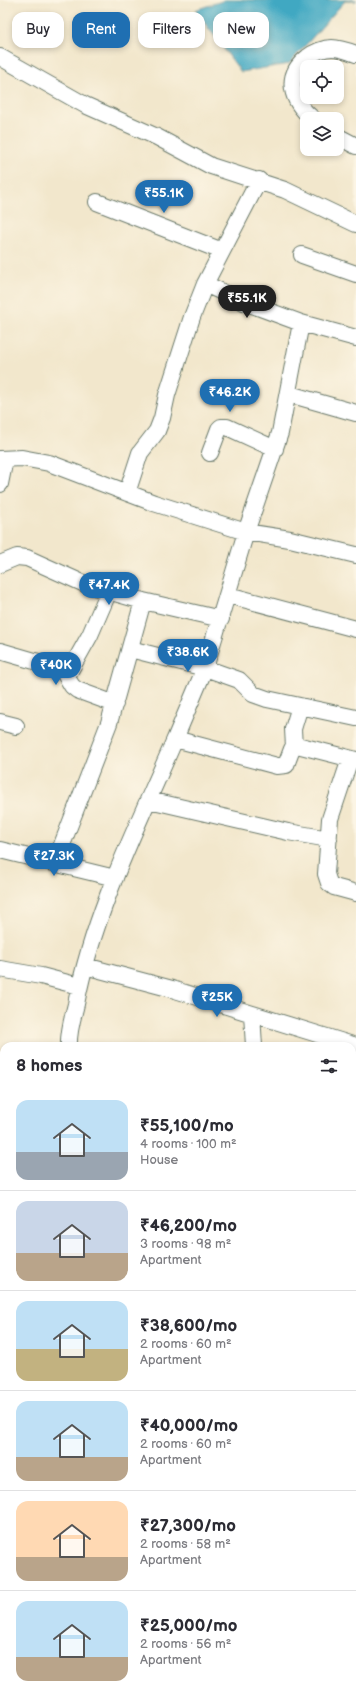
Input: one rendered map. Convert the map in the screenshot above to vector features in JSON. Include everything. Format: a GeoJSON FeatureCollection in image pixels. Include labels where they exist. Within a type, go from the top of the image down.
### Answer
{"type":"FeatureCollection","features":[{"type":"Feature","properties":{"kind":"street"},"geometry":{"type":"LineString","coordinates":[[305,112],[302,109],[292,86],[294,75],[300,63],[312,54],[331,48],[356,54]]}},
{"type":"Feature","properties":{"kind":"street"},"geometry":{"type":"LineString","coordinates":[[0,57],[90,107],[157,137],[212,166],[259,180],[285,190],[356,224]]}},
{"type":"Feature","properties":{"kind":"street"},"geometry":{"type":"LineString","coordinates":[[344,140],[356,146]]}},
{"type":"Feature","properties":{"kind":"street"},"geometry":{"type":"LineString","coordinates":[[127,493],[140,453],[157,431],[162,418],[167,395],[192,317],[205,284],[259,180]]}},
{"type":"Feature","properties":{"kind":"street"},"geometry":{"type":"LineString","coordinates":[[97,202],[222,251]]}},
{"type":"Feature","properties":{"kind":"street"},"geometry":{"type":"LineString","coordinates":[[302,255],[356,274]]}},
{"type":"Feature","properties":{"kind":"street"},"geometry":{"type":"LineString","coordinates":[[205,284],[244,302],[301,323],[356,338]]}},
{"type":"Feature","properties":{"kind":"street"},"geometry":{"type":"LineString","coordinates":[[70,1042],[79,986],[115,878],[205,668],[221,620],[246,532],[275,448],[289,394],[301,323]]}},
{"type":"Feature","properties":{"kind":"street"},"geometry":{"type":"LineString","coordinates":[[289,394],[356,413]]}},
{"type":"Feature","properties":{"kind":"street"},"geometry":{"type":"LineString","coordinates":[[210,453],[221,427],[227,427],[275,448]]}},
{"type":"Feature","properties":{"kind":"street"},"geometry":{"type":"LineString","coordinates":[[0,484],[2,459],[22,458],[49,463],[127,493],[246,532],[290,538],[356,555]]}},
{"type":"Feature","properties":{"kind":"street"},"geometry":{"type":"LineString","coordinates":[[0,564],[17,557],[26,558],[68,577],[108,591],[221,620]]}},
{"type":"Feature","properties":{"kind":"street"},"geometry":{"type":"LineString","coordinates":[[67,676],[90,635],[108,591]]}},
{"type":"Feature","properties":{"kind":"street"},"geometry":{"type":"LineString","coordinates":[[228,595],[356,629]]}},
{"type":"Feature","properties":{"kind":"street"},"geometry":{"type":"LineString","coordinates":[[55,863],[89,779],[115,704],[143,601]]}},
{"type":"Feature","properties":{"kind":"street"},"geometry":{"type":"LineString","coordinates":[[130,649],[205,668],[239,680],[259,697],[356,718]]}},
{"type":"Feature","properties":{"kind":"street"},"geometry":{"type":"LineString","coordinates":[[0,651],[62,669],[72,686],[77,690],[115,704]]}},
{"type":"Feature","properties":{"kind":"street"},"geometry":{"type":"LineString","coordinates":[[175,739],[277,766],[286,765],[294,747],[294,729],[300,706]]}},
{"type":"Feature","properties":{"kind":"street"},"geometry":{"type":"LineString","coordinates":[[0,722],[16,726]]}},
{"type":"Feature","properties":{"kind":"street"},"geometry":{"type":"LineString","coordinates":[[294,747],[300,746],[353,759],[332,808],[326,874],[329,883],[334,887],[356,893]]}},
{"type":"Feature","properties":{"kind":"street"},"geometry":{"type":"LineString","coordinates":[[149,800],[281,831],[329,839]]}},
{"type":"Feature","properties":{"kind":"street"},"geometry":{"type":"LineString","coordinates":[[0,850],[115,878]]}},
{"type":"Feature","properties":{"kind":"street"},"geometry":{"type":"LineString","coordinates":[[85,966],[172,989],[343,1042]]}},
{"type":"Feature","properties":{"kind":"street"},"geometry":{"type":"LineString","coordinates":[[0,969],[41,976],[79,986]]}},
{"type":"Feature","properties":{"kind":"street"},"geometry":{"type":"LineString","coordinates":[[252,1014],[254,1042]]}},
{"type":"Feature","properties":{"kind":"water"},"geometry":{"type":"Polygon","coordinates":[[[225,0],[356,0],[345,1],[289,64],[241,72],[223,48],[269,48],[269,12],[213,12],[213,34],[205,23],[205,12],[196,12],[195,10],[225,0]]]}}]}
